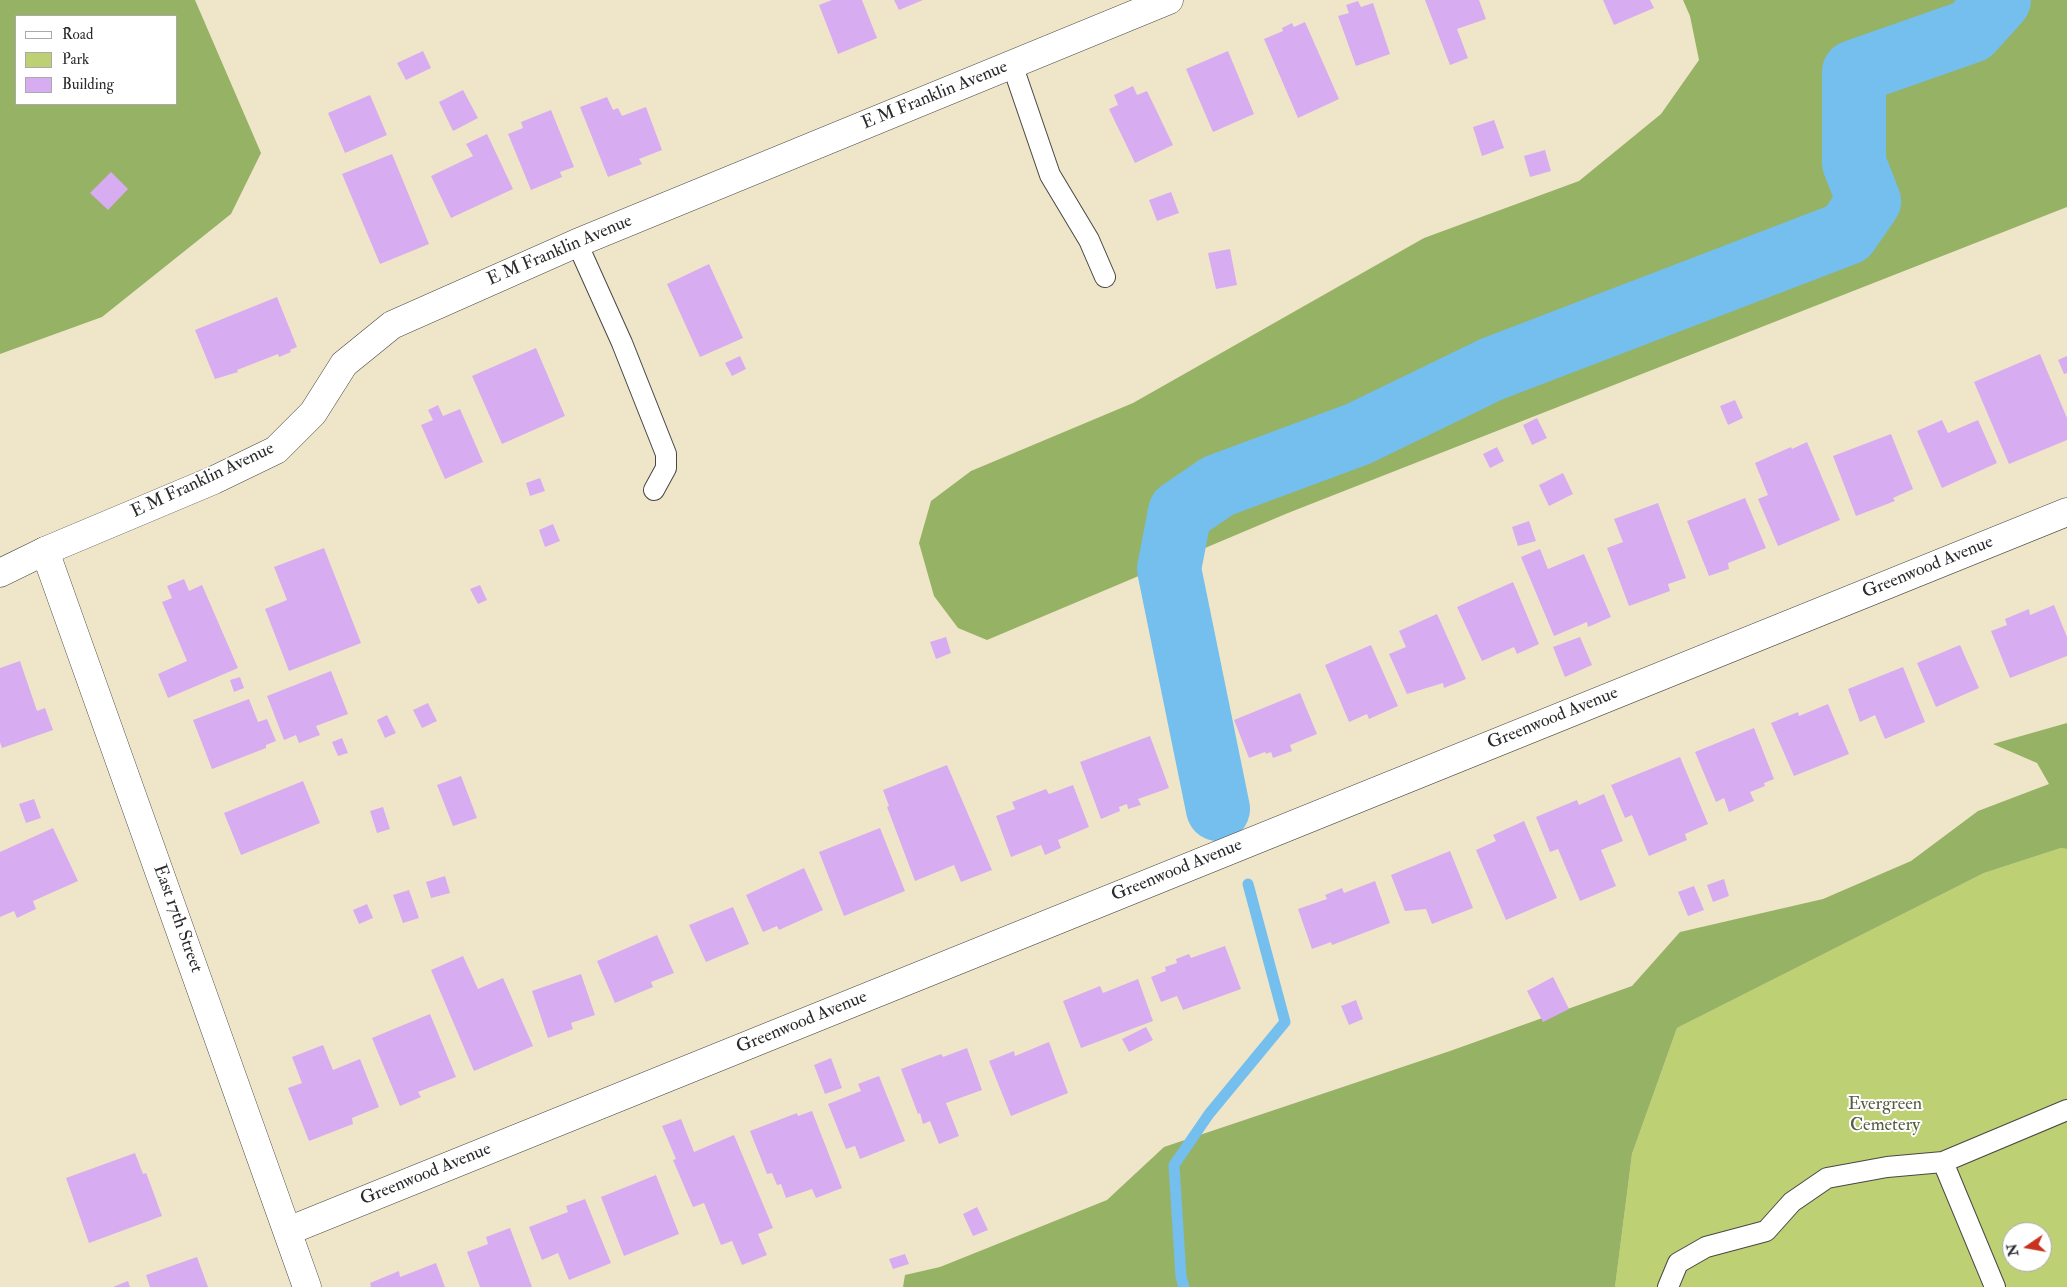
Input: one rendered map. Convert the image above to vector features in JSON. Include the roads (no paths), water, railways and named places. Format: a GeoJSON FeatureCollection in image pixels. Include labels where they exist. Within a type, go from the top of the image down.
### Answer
{"type":"FeatureCollection","features":[{"type":"Feature","properties":{"kind":"street","name":"E M Franklin Avenue"},"geometry":{"type":"LineString","coordinates":[[0,574],[46,551],[214,480],[276,450],[313,413],[344,364],[392,325],[458,294],[577,243],[1169,0]]}},
{"type":"Feature","properties":{"kind":"street","name":"Greenwood Avenue"},"geometry":{"type":"LineString","coordinates":[[288,1231],[2067,512]]}},
{"type":"Feature","properties":{"kind":"street","name":"East 17th Street"},"geometry":{"type":"LineString","coordinates":[[46,551],[307,1287]]}},
{"type":"Feature","properties":{"kind":"lane"},"geometry":{"type":"LineString","coordinates":[[1012,64],[1050,174],[1089,240],[1105,277]]}},
{"type":"Feature","properties":{"kind":"lane"},"geometry":{"type":"LineString","coordinates":[[577,243],[622,343],[666,454],[666,468],[654,490]]}},
{"type":"Feature","properties":{"kind":"lane"},"geometry":{"type":"LineString","coordinates":[[1668,1287],[1678,1263],[1706,1247],[1766,1231],[1792,1202],[1827,1178],[1887,1167],[1943,1162],[2067,1110]]}},
{"type":"Feature","properties":{"kind":"lane"},"geometry":{"type":"LineString","coordinates":[[1943,1162],[1995,1287]]}},
{"type":"Feature","properties":{"kind":"waterway"},"geometry":{"type":"LineString","coordinates":[[1218,809],[1169,569],[1180,512],[1218,486],[1358,434],[1492,369],[1847,233],[1869,201],[1854,163],[1854,72],[1971,31],[1999,0]]}},
{"type":"Feature","properties":{"kind":"waterway"},"geometry":{"type":"LineString","coordinates":[[1184,1287],[1181,1277],[1174,1165],[1209,1114],[1285,1022],[1248,884]]}},
{"type":"Feature","properties":{"kind":"park label","name":"Evergreen Cemetery"},"geometry":{"type":"Point","coordinates":[1885,1115]}}]}
